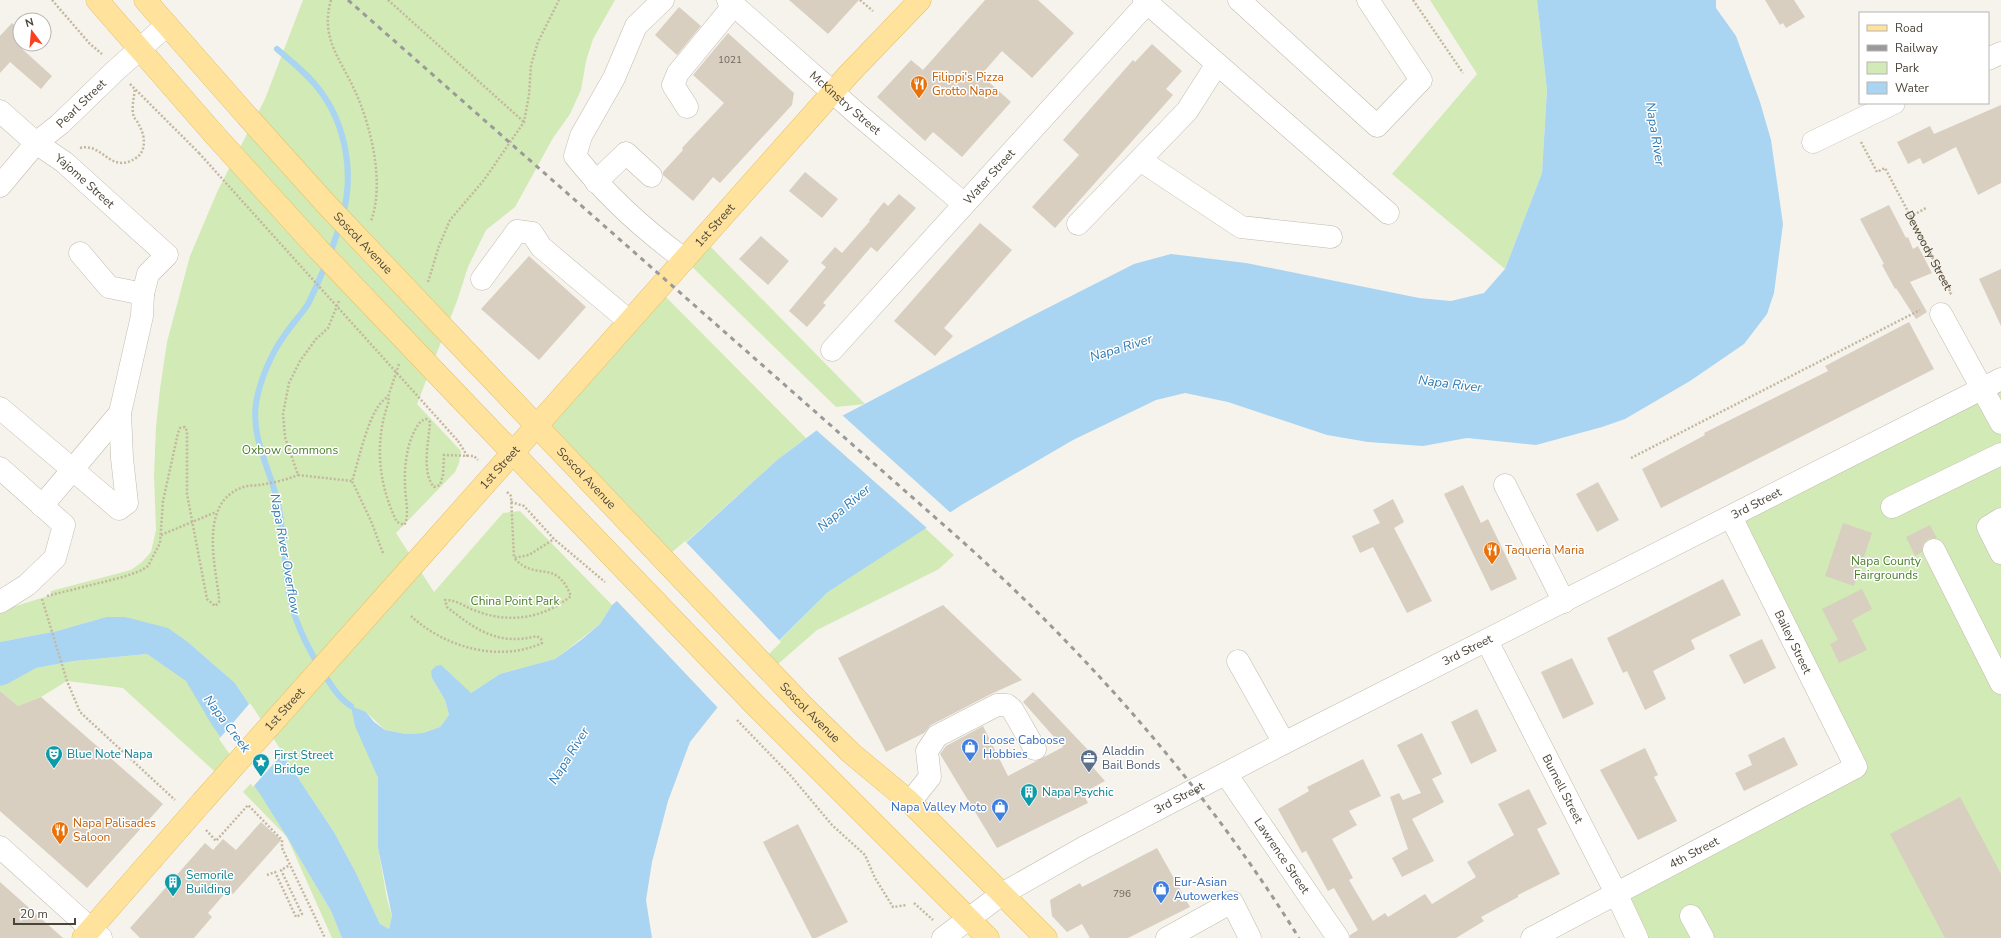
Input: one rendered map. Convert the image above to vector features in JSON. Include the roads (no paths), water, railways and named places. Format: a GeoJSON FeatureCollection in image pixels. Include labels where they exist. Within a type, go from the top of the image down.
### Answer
{"type":"FeatureCollection","features":[{"type":"Feature","properties":{"kind":"main road"},"geometry":{"type":"LineString","coordinates":[[97,0],[294,224],[744,694],[988,938]]}},
{"type":"Feature","properties":{"kind":"main road","name":"Soscol Avenue"},"geometry":{"type":"LineString","coordinates":[[145,0],[327,205],[770,671],[851,753],[910,802],[1046,938]]}},
{"type":"Feature","properties":{"kind":"main road","name":"1st Street"},"geometry":{"type":"LineString","coordinates":[[92,935],[202,802],[684,259],[833,93],[920,0]]}},
{"type":"Feature","properties":{"kind":"street"},"geometry":{"type":"LineString","coordinates":[[663,0],[636,26],[614,78],[581,136],[575,156],[596,182],[652,236],[684,259]]}},
{"type":"Feature","properties":{"kind":"street"},"geometry":{"type":"LineString","coordinates":[[1238,0],[1377,126],[1421,80],[1368,0]]}},
{"type":"Feature","properties":{"kind":"street"},"geometry":{"type":"LineString","coordinates":[[1145,1],[1388,213]]}},
{"type":"Feature","properties":{"kind":"street","name":"Water Street"},"geometry":{"type":"LineString","coordinates":[[832,350],[1145,1]]}},
{"type":"Feature","properties":{"kind":"street"},"geometry":{"type":"LineString","coordinates":[[687,107],[673,85],[678,73],[731,2]]}},
{"type":"Feature","properties":{"kind":"street","name":"McKinstry Street"},"geometry":{"type":"LineString","coordinates":[[731,2],[833,93],[964,204]]}},
{"type":"Feature","properties":{"kind":"street","name":"Pearl Street"},"geometry":{"type":"LineString","coordinates":[[0,186],[36,143],[60,124],[139,49],[167,25]]}},
{"type":"Feature","properties":{"kind":"street"},"geometry":{"type":"LineString","coordinates":[[1989,59],[2001,53]]}},
{"type":"Feature","properties":{"kind":"street"},"geometry":{"type":"LineString","coordinates":[[1078,224],[1187,111],[1218,64]]}},
{"type":"Feature","properties":{"kind":"street"},"geometry":{"type":"LineString","coordinates":[[1813,142],[1892,104]]}},
{"type":"Feature","properties":{"kind":"street","name":"Yajome Street"},"geometry":{"type":"LineString","coordinates":[[0,111],[36,143],[64,162],[167,254],[148,274],[143,294]]}},
{"type":"Feature","properties":{"kind":"street"},"geometry":{"type":"LineString","coordinates":[[596,182],[626,153],[651,176]]}},
{"type":"Feature","properties":{"kind":"street"},"geometry":{"type":"LineString","coordinates":[[1140,160],[1241,227],[1331,237]]}},
{"type":"Feature","properties":{"kind":"street"},"geometry":{"type":"LineString","coordinates":[[482,279],[517,231],[532,233],[541,247],[629,321]]}},
{"type":"Feature","properties":{"kind":"street"},"geometry":{"type":"LineString","coordinates":[[0,408],[119,509],[127,503],[122,458],[120,413],[142,316],[143,294],[109,287],[80,253]]}},
{"type":"Feature","properties":{"kind":"street"},"geometry":{"type":"LineString","coordinates":[[1938,308],[1981,389],[2001,423]]}},
{"type":"Feature","properties":{"kind":"street","name":"3rd Street"},"geometry":{"type":"LineString","coordinates":[[943,938],[1002,894],[1083,848],[1284,743],[2001,379]]}},
{"type":"Feature","properties":{"kind":"street"},"geometry":{"type":"LineString","coordinates":[[42,506],[73,471],[120,413]]}},
{"type":"Feature","properties":{"kind":"street"},"geometry":{"type":"LineString","coordinates":[[1892,507],[2001,454]]}},
{"type":"Feature","properties":{"kind":"street"},"geometry":{"type":"LineString","coordinates":[[0,468],[64,525],[55,558],[27,585],[0,602]]}},
{"type":"Feature","properties":{"kind":"street"},"geometry":{"type":"LineString","coordinates":[[1505,485],[1564,602]]}},
{"type":"Feature","properties":{"kind":"street","name":"Bailey Street"},"geometry":{"type":"LineString","coordinates":[[1731,516],[1856,767]]}},
{"type":"Feature","properties":{"kind":"street"},"geometry":{"type":"LineString","coordinates":[[2001,519],[1988,527],[2001,553]]}},
{"type":"Feature","properties":{"kind":"street"},"geometry":{"type":"LineString","coordinates":[[1934,550],[2001,683]]}},
{"type":"Feature","properties":{"kind":"street","name":"Burnell Street"},"geometry":{"type":"LineString","coordinates":[[1487,641],[1616,893],[1637,938]]}},
{"type":"Feature","properties":{"kind":"street"},"geometry":{"type":"LineString","coordinates":[[1238,661],[1284,743]]}},
{"type":"Feature","properties":{"kind":"street"},"geometry":{"type":"LineString","coordinates":[[910,802],[930,778],[927,751],[936,736],[997,705],[1007,705],[1012,709],[1035,749]]}},
{"type":"Feature","properties":{"kind":"street","name":"4th Street"},"geometry":{"type":"LineString","coordinates":[[1532,938],[1856,767]]}},
{"type":"Feature","properties":{"kind":"street","name":"Lawrence Street"},"geometry":{"type":"LineString","coordinates":[[1226,774],[1338,938]]}},
{"type":"Feature","properties":{"kind":"street"},"geometry":{"type":"LineString","coordinates":[[0,847],[92,935]]}},
{"type":"Feature","properties":{"kind":"street"},"geometry":{"type":"LineString","coordinates":[[1167,938],[1232,902],[1250,938]]}},
{"type":"Feature","properties":{"kind":"street"},"geometry":{"type":"LineString","coordinates":[[1691,916],[1703,938]]}},
{"type":"Feature","properties":{"kind":"water"},"geometry":{"type":"Polygon","coordinates":[[[1537,0],[1716,0],[1716,8],[1736,36],[1760,102],[1771,140],[1783,224],[1774,293],[1767,314],[1744,344],[1690,381],[1625,419],[1602,427],[1536,445],[1467,438],[1423,446],[1368,442],[1327,435],[1228,402],[1185,393],[1156,400],[1073,440],[963,504],[828,592],[741,678],[690,742],[668,801],[652,862],[646,900],[652,938],[342,938],[331,911],[287,837],[260,794],[212,725],[186,681],[147,654],[74,661],[36,668],[7,684],[0,686],[0,642],[57,631],[106,617],[125,617],[168,628],[189,643],[235,683],[334,832],[356,873],[380,924],[389,929],[392,916],[378,848],[378,778],[355,726],[351,706],[366,712],[374,722],[385,730],[406,734],[423,733],[440,727],[449,715],[445,700],[432,678],[431,671],[436,666],[441,665],[471,693],[500,674],[555,659],[600,624],[612,605],[687,542],[777,460],[821,427],[1134,264],[1171,254],[1246,263],[1419,298],[1451,301],[1484,293],[1505,269],[1542,173],[1547,90],[1537,0]]]}},
{"type":"Feature","properties":{"kind":"waterway","name":"Napa River Overflow"},"geometry":{"type":"LineString","coordinates":[[277,49],[311,80],[330,105],[337,120],[346,151],[348,183],[343,214]]}},
{"type":"Feature","properties":{"kind":"waterway","name":"Napa River Overflow"},"geometry":{"type":"LineString","coordinates":[[330,254],[340,225]]}},
{"type":"Feature","properties":{"kind":"waterway","name":"Napa River Overflow"},"geometry":{"type":"LineString","coordinates":[[327,263],[308,304],[279,343],[270,359],[258,394],[255,416],[256,429],[262,454],[278,503],[282,526],[287,582],[294,614],[306,643],[322,671],[338,695],[351,706]]}},
{"type":"Feature","properties":{"kind":"railway"},"geometry":{"type":"LineString","coordinates":[[348,0],[963,542],[1057,632],[1145,728],[1187,779],[1226,830],[1299,938]]}},
{"type":"Feature","properties":{"kind":"place","name":"Filippi's Pizza Grotto Napa"},"geometry":{"type":"Point","coordinates":[919,99]}},
{"type":"Feature","properties":{"kind":"place","name":"Taqueria Maria"},"geometry":{"type":"Point","coordinates":[1492,565]}},
{"type":"Feature","properties":{"kind":"place","name":"Loose Caboose Hobbies"},"geometry":{"type":"Point","coordinates":[970,762]}},
{"type":"Feature","properties":{"kind":"place","name":"Blue Note Napa"},"geometry":{"type":"Point","coordinates":[54,769]}},
{"type":"Feature","properties":{"kind":"place","name":"Aladdin Bail Bonds"},"geometry":{"type":"Point","coordinates":[1089,773]}},
{"type":"Feature","properties":{"kind":"place","name":"First Street Bridge"},"geometry":{"type":"Point","coordinates":[261,777]}},
{"type":"Feature","properties":{"kind":"place","name":"Napa Psychic"},"geometry":{"type":"Point","coordinates":[1029,807]}},
{"type":"Feature","properties":{"kind":"place","name":"Napa Valley Moto"},"geometry":{"type":"Point","coordinates":[1000,822]}},
{"type":"Feature","properties":{"kind":"place","name":"Napa Palisades Saloon"},"geometry":{"type":"Point","coordinates":[60,845]}},
{"type":"Feature","properties":{"kind":"place","name":"Semorile Building"},"geometry":{"type":"Point","coordinates":[173,897]}},
{"type":"Feature","properties":{"kind":"place","name":"Eur-Asian Autowerkes"},"geometry":{"type":"Point","coordinates":[1161,904]}},
{"type":"Feature","properties":{"kind":"water label","name":"Napa River"},"geometry":{"type":"Point","coordinates":[1655,134]}},
{"type":"Feature","properties":{"kind":"water label","name":"Napa River"},"geometry":{"type":"Point","coordinates":[1121,348]}},
{"type":"Feature","properties":{"kind":"water label","name":"Napa River"},"geometry":{"type":"Point","coordinates":[1450,384]}},
{"type":"Feature","properties":{"kind":"water label","name":"Napa River"},"geometry":{"type":"Point","coordinates":[844,508]}},
{"type":"Feature","properties":{"kind":"water label","name":"Napa Creek"},"geometry":{"type":"Point","coordinates":[227,724]}},
{"type":"Feature","properties":{"kind":"water label","name":"Napa River"},"geometry":{"type":"Point","coordinates":[569,756]}},
{"type":"Feature","properties":{"kind":"park label","name":"Oxbow Commons"},"geometry":{"type":"Point","coordinates":[290,450]}},
{"type":"Feature","properties":{"kind":"park label","name":"Napa County Fairgrounds"},"geometry":{"type":"Point","coordinates":[1886,568]}},
{"type":"Feature","properties":{"kind":"park label","name":"China Point Park"},"geometry":{"type":"Point","coordinates":[515,601]}}]}
